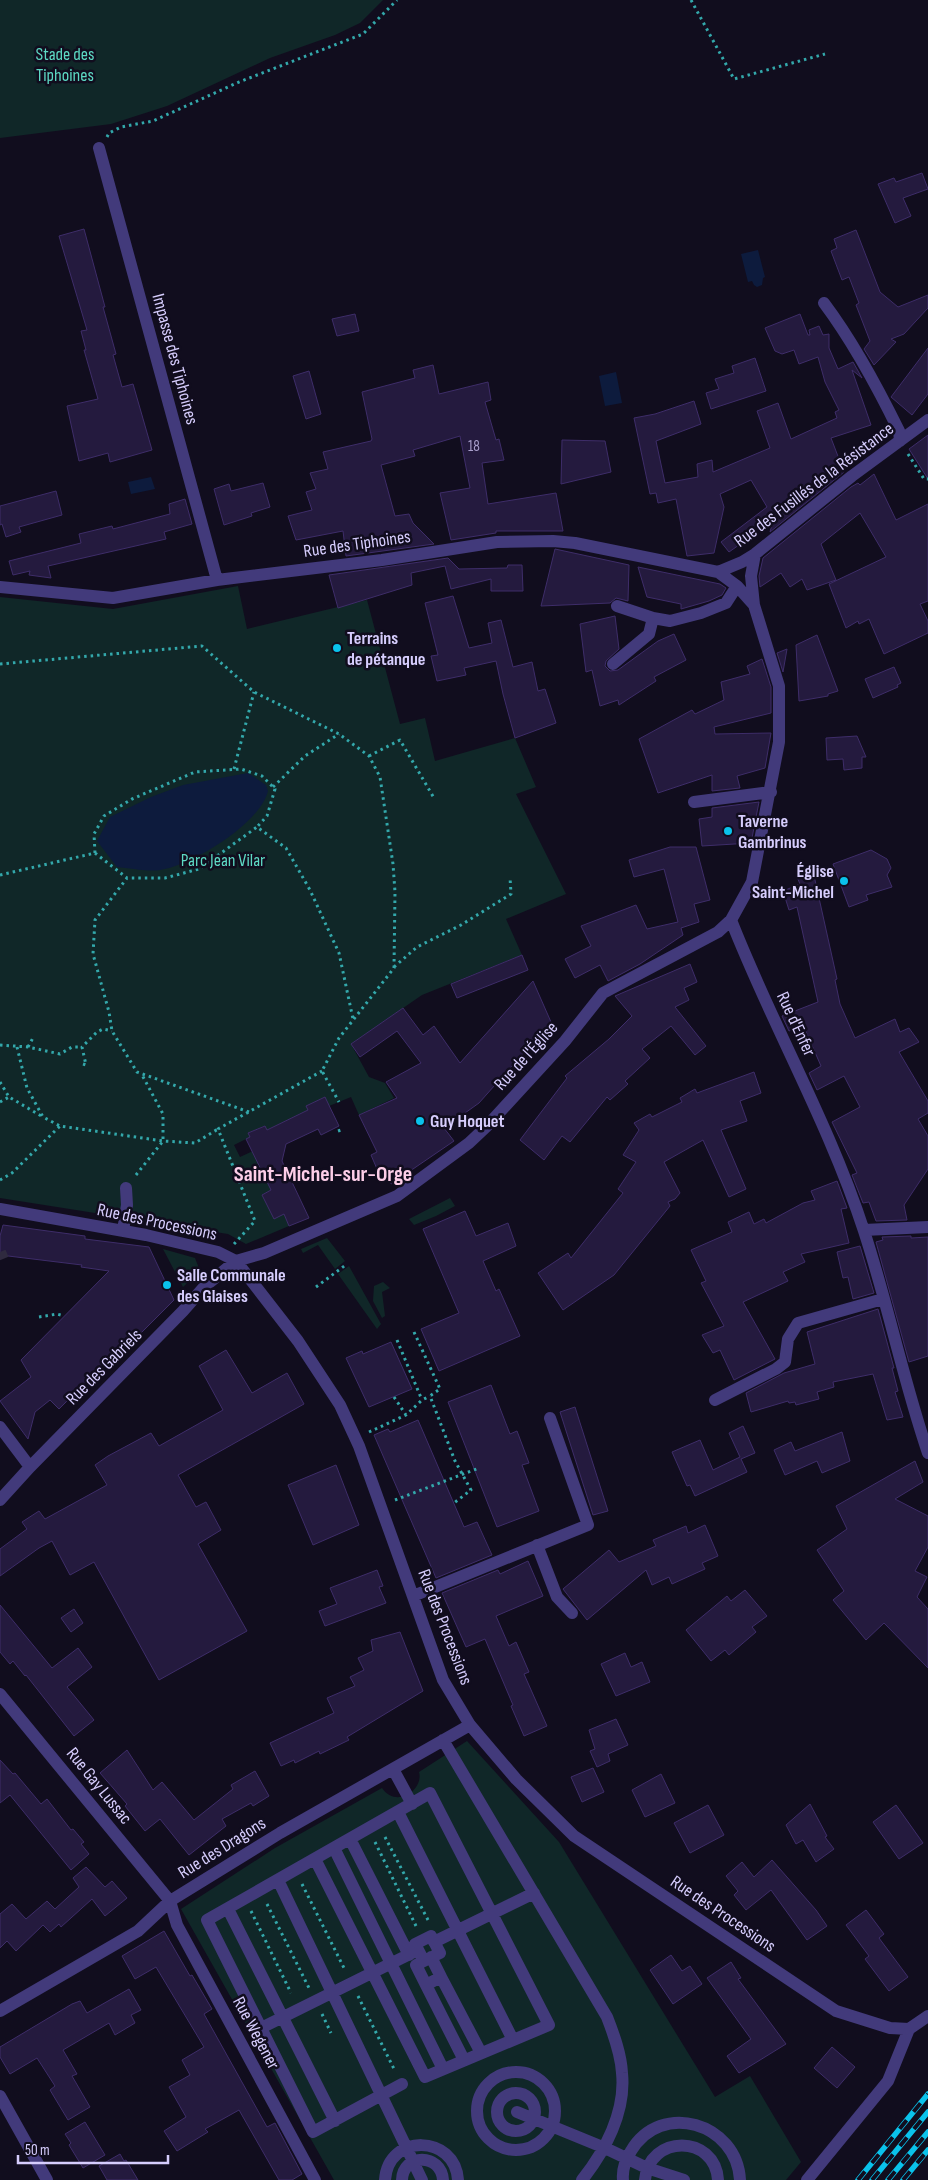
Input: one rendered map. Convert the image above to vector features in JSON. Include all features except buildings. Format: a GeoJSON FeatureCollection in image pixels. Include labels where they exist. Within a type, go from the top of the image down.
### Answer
{"type":"FeatureCollection","features":[{"type":"Feature","properties":{"kind":"street","name":"Impasse des Tiphoines"},"geometry":{"type":"LineString","coordinates":[[100,148],[217,580]]}},
{"type":"Feature","properties":{"kind":"street"},"geometry":{"type":"LineString","coordinates":[[824,303],[843,328],[869,370],[898,431],[900,441]]}},
{"type":"Feature","properties":{"kind":"street","name":"Rue des Fusillés de la Résistance"},"geometry":{"type":"LineString","coordinates":[[718,572],[742,562],[754,554],[852,476],[928,420]]}},
{"type":"Feature","properties":{"kind":"street","name":"Rue des Tiphoines"},"geometry":{"type":"LineString","coordinates":[[0,587],[113,598],[217,580],[382,560],[497,542],[565,542],[718,572]]}},
{"type":"Feature","properties":{"kind":"street"},"geometry":{"type":"LineString","coordinates":[[731,920],[752,882],[771,792],[779,742],[779,686],[754,606],[751,576],[754,554]]}},
{"type":"Feature","properties":{"kind":"street"},"geometry":{"type":"LineString","coordinates":[[718,572],[737,586],[754,606]]}},
{"type":"Feature","properties":{"kind":"street"},"geometry":{"type":"LineString","coordinates":[[616,606],[653,618],[670,621],[701,613],[726,603],[737,586]]}},
{"type":"Feature","properties":{"kind":"street"},"geometry":{"type":"LineString","coordinates":[[613,664],[648,634],[653,618]]}},
{"type":"Feature","properties":{"kind":"street"},"geometry":{"type":"LineString","coordinates":[[694,802],[771,792]]}},
{"type":"Feature","properties":{"kind":"street","name":"Rue de l'Église"},"geometry":{"type":"LineString","coordinates":[[236,1261],[264,1253],[397,1196],[478,1135],[565,1041],[603,993],[718,932],[731,920]]}},
{"type":"Feature","properties":{"kind":"street","name":"Rue d'Enfer"},"geometry":{"type":"LineString","coordinates":[[731,920],[746,959],[819,1114],[864,1230],[928,1453]]}},
{"type":"Feature","properties":{"kind":"street"},"geometry":{"type":"LineString","coordinates":[[123,1231],[127,1205],[126,1188]]}},
{"type":"Feature","properties":{"kind":"street","name":"Rue des Processions"},"geometry":{"type":"LineString","coordinates":[[0,1208],[146,1235],[224,1254],[236,1261],[319,1370],[340,1405],[356,1438],[443,1680],[470,1725],[516,1779],[574,1836],[836,2011],[890,2028],[909,2029]]}},
{"type":"Feature","properties":{"kind":"street"},"geometry":{"type":"LineString","coordinates":[[864,1230],[928,1227]]}},
{"type":"Feature","properties":{"kind":"street","name":"Rue des Gabriels"},"geometry":{"type":"LineString","coordinates":[[0,1500],[30,1467],[183,1312],[204,1286],[236,1261]]}},
{"type":"Feature","properties":{"kind":"street"},"geometry":{"type":"LineString","coordinates":[[715,1400],[776,1369],[785,1362],[788,1339],[798,1323],[883,1299]]}},
{"type":"Feature","properties":{"kind":"street"},"geometry":{"type":"LineString","coordinates":[[413,1596],[588,1525],[550,1418]]}},
{"type":"Feature","properties":{"kind":"street"},"geometry":{"type":"LineString","coordinates":[[0,1427],[30,1467]]}},
{"type":"Feature","properties":{"kind":"street"},"geometry":{"type":"LineString","coordinates":[[537,1545],[557,1597],[572,1614]]}},
{"type":"Feature","properties":{"kind":"street","name":"Rue Gay Lussac"},"geometry":{"type":"LineString","coordinates":[[0,1694],[170,1901]]}},
{"type":"Feature","properties":{"kind":"street","name":"Rue des Dragons"},"geometry":{"type":"LineString","coordinates":[[0,2011],[138,1930],[170,1901],[280,1833],[470,1725]]}},
{"type":"Feature","properties":{"kind":"street"},"geometry":{"type":"LineString","coordinates":[[443,1740],[607,2017],[614,2037],[622,2074],[622,2092],[613,2129],[605,2148],[582,2180]]}},
{"type":"Feature","properties":{"kind":"street"},"geometry":{"type":"LineString","coordinates":[[393,1769],[412,1804]]}},
{"type":"Feature","properties":{"kind":"street"},"geometry":{"type":"LineString","coordinates":[[314,1859],[425,2077],[548,2025],[430,1793],[398,1812],[368,1828],[207,1920],[313,2132],[402,2084]]}},
{"type":"Feature","properties":{"kind":"street"},"geometry":{"type":"LineString","coordinates":[[398,1812],[513,2040]]}},
{"type":"Feature","properties":{"kind":"street"},"geometry":{"type":"LineString","coordinates":[[350,1839],[441,1977],[481,2053]]}},
{"type":"Feature","properties":{"kind":"street"},"geometry":{"type":"LineString","coordinates":[[334,1848],[443,2069]]}},
{"type":"Feature","properties":{"kind":"street"},"geometry":{"type":"LineString","coordinates":[[278,1880],[383,2094],[422,2180]]}},
{"type":"Feature","properties":{"kind":"street"},"geometry":{"type":"LineString","coordinates":[[261,2028],[372,1973],[423,1951],[458,1930],[534,1893]]}},
{"type":"Feature","properties":{"kind":"street","name":"Rue Wegener"},"geometry":{"type":"LineString","coordinates":[[170,1901],[178,1925],[315,2180]]}},
{"type":"Feature","properties":{"kind":"street"},"geometry":{"type":"LineString","coordinates":[[228,1908],[334,2121]]}},
{"type":"Feature","properties":{"kind":"street"},"geometry":{"type":"LineString","coordinates":[[423,1951],[416,1965],[464,2060]]}},
{"type":"Feature","properties":{"kind":"street"},"geometry":{"type":"LineString","coordinates":[[426,1985],[441,1977]]}},
{"type":"Feature","properties":{"kind":"street"},"geometry":{"type":"LineString","coordinates":[[806,2180],[888,2081],[909,2029],[928,2016]]}},
{"type":"Feature","properties":{"kind":"street"},"geometry":{"type":"LineString","coordinates":[[514,2072],[536,2078],[544,2084],[553,2099],[555,2115],[552,2126],[547,2136],[539,2144],[529,2148],[518,2151],[496,2145],[481,2130],[478,2119],[480,2097],[485,2087],[503,2074],[514,2072]]}},
{"type":"Feature","properties":{"kind":"street"},"geometry":{"type":"LineString","coordinates":[[0,2096],[47,2180]]}},
{"type":"Feature","properties":{"kind":"street"},"geometry":{"type":"LineString","coordinates":[[516,2112],[605,2148],[627,2159],[646,2174],[684,2180]]}},
{"type":"Feature","properties":{"kind":"street"},"geometry":{"type":"LineString","coordinates":[[623,2180],[627,2159],[635,2145],[647,2133],[662,2126],[679,2122],[696,2124],[711,2130],[724,2141],[734,2155],[740,2170],[740,2180]]}},
{"type":"Feature","properties":{"kind":"street"},"geometry":{"type":"LineString","coordinates":[[385,2180],[387,2168],[392,2158],[407,2148],[420,2145],[440,2150],[454,2164],[458,2180]]}},
{"type":"Feature","properties":{"kind":"street"},"geometry":{"type":"LineString","coordinates":[[646,2174],[660,2151],[680,2145],[690,2146],[708,2156],[714,2165],[718,2180]]}},
{"type":"Feature","properties":{"kind":"street"},"geometry":{"type":"LineString","coordinates":[[402,2180],[406,2166],[421,2159],[433,2162],[440,2170],[443,2180]]}},
{"type":"Feature","properties":{"kind":"path"},"geometry":{"type":"LineString","coordinates":[[100,148],[109,133],[115,130],[153,121],[239,82],[363,34],[397,0]]}},
{"type":"Feature","properties":{"kind":"path"},"geometry":{"type":"LineString","coordinates":[[691,0],[734,79],[825,54]]}},
{"type":"Feature","properties":{"kind":"path"},"geometry":{"type":"LineString","coordinates":[[900,441],[924,479],[928,479]]}},
{"type":"Feature","properties":{"kind":"path"},"geometry":{"type":"LineString","coordinates":[[0,664],[202,646],[254,692],[339,734],[369,756],[380,778],[393,864],[396,892],[394,968]]}},
{"type":"Feature","properties":{"kind":"path"},"geometry":{"type":"LineString","coordinates":[[234,769],[254,692]]}},
{"type":"Feature","properties":{"kind":"path"},"geometry":{"type":"LineString","coordinates":[[273,787],[305,756],[339,734]]}},
{"type":"Feature","properties":{"kind":"path"},"geometry":{"type":"LineString","coordinates":[[369,756],[400,740],[434,798]]}},
{"type":"Feature","properties":{"kind":"path"},"geometry":{"type":"LineString","coordinates":[[234,769],[241,769],[262,776],[275,789],[267,816],[257,828],[199,869],[165,878],[127,878],[95,853],[94,834],[104,816],[132,799],[195,772],[234,769]]}},
{"type":"Feature","properties":{"kind":"path"},"geometry":{"type":"LineString","coordinates":[[257,828],[286,848],[310,890],[339,953],[353,1020]]}},
{"type":"Feature","properties":{"kind":"path"},"geometry":{"type":"LineString","coordinates":[[0,875],[95,853]]}},
{"type":"Feature","properties":{"kind":"path"},"geometry":{"type":"LineString","coordinates":[[0,1082],[9,1097],[60,1126],[162,1141],[195,1143],[322,1071],[339,1038],[394,968],[417,947],[461,924],[511,894],[510,877]]}},
{"type":"Feature","properties":{"kind":"path"},"geometry":{"type":"LineString","coordinates":[[127,878],[95,920],[92,954],[109,1012],[112,1032],[137,1072],[249,1112]]}},
{"type":"Feature","properties":{"kind":"path"},"geometry":{"type":"LineString","coordinates":[[0,1046],[28,1047],[60,1054],[72,1047],[82,1047],[97,1032],[103,1029],[112,1032]]}},
{"type":"Feature","properties":{"kind":"path"},"geometry":{"type":"LineString","coordinates":[[28,1047],[34,1036]]}},
{"type":"Feature","properties":{"kind":"path"},"geometry":{"type":"LineString","coordinates":[[18,1047],[27,1088],[43,1117]]}},
{"type":"Feature","properties":{"kind":"path"},"geometry":{"type":"LineString","coordinates":[[82,1047],[86,1065],[83,1064]]}},
{"type":"Feature","properties":{"kind":"path"},"geometry":{"type":"LineString","coordinates":[[322,1071],[339,1102]]}},
{"type":"Feature","properties":{"kind":"path"},"geometry":{"type":"LineString","coordinates":[[126,1188],[162,1141],[163,1114],[141,1073]]}},
{"type":"Feature","properties":{"kind":"path"},"geometry":{"type":"LineString","coordinates":[[0,1102],[9,1097]]}},
{"type":"Feature","properties":{"kind":"path"},"geometry":{"type":"LineString","coordinates":[[0,1180],[12,1173],[60,1126]]}},
{"type":"Feature","properties":{"kind":"path"},"geometry":{"type":"LineString","coordinates":[[218,1129],[255,1221],[224,1254]]}},
{"type":"Feature","properties":{"kind":"path"},"geometry":{"type":"LineString","coordinates":[[316,1287],[347,1264]]}},
{"type":"Feature","properties":{"kind":"path"},"geometry":{"type":"LineString","coordinates":[[39,1317],[57,1314],[64,1316]]}},
{"type":"Feature","properties":{"kind":"path"},"geometry":{"type":"LineString","coordinates":[[356,1438],[406,1415],[422,1400],[440,1389],[414,1332]]}},
{"type":"Feature","properties":{"kind":"path"},"geometry":{"type":"LineString","coordinates":[[397,1340],[422,1400]]}},
{"type":"Feature","properties":{"kind":"path"},"geometry":{"type":"LineString","coordinates":[[430,1396],[461,1475],[471,1490],[454,1503]]}},
{"type":"Feature","properties":{"kind":"path"},"geometry":{"type":"LineString","coordinates":[[394,1397],[406,1415]]}},
{"type":"Feature","properties":{"kind":"path"},"geometry":{"type":"LineString","coordinates":[[381,1506],[479,1468]]}},
{"type":"Feature","properties":{"kind":"path"},"geometry":{"type":"LineString","coordinates":[[368,1828],[423,1951]]}},
{"type":"Feature","properties":{"kind":"path"},"geometry":{"type":"LineString","coordinates":[[295,1870],[402,2084]]}},
{"type":"Feature","properties":{"kind":"green space","name":"Stade des Tiphoines"},"geometry":{"type":"Polygon","coordinates":[[[0,0],[383,0],[360,23],[335,35],[270,58],[167,106],[111,124],[0,138],[0,0]]]}},
{"type":"Feature","properties":{"kind":"green space","name":"Parc Jean Vilar"},"geometry":{"type":"Polygon","coordinates":[[[238,586],[247,629],[367,600],[400,724],[425,718],[435,761],[515,738],[536,787],[516,794],[566,894],[506,919],[522,955],[422,995],[351,1044],[369,1077],[385,1083],[394,1098],[359,1115],[351,1097],[329,1106],[308,1110],[267,1130],[264,1126],[248,1133],[250,1137],[234,1145],[240,1157],[253,1151],[271,1190],[262,1195],[274,1218],[284,1214],[289,1226],[246,1244],[228,1234],[0,1198],[0,597],[113,609],[238,586]]]}},
{"type":"Feature","properties":{"kind":"green space"},"geometry":{"type":"Polygon","coordinates":[[[450,1198],[455,1206],[436,1216],[414,1225],[409,1219],[450,1198]]]}},
{"type":"Feature","properties":{"kind":"green space"},"geometry":{"type":"Polygon","coordinates":[[[327,1238],[345,1261],[335,1269],[318,1245],[303,1253],[301,1249],[327,1238]]]}},
{"type":"Feature","properties":{"kind":"green space"},"geometry":{"type":"Polygon","coordinates":[[[163,1249],[195,1258],[200,1271],[183,1287],[163,1249]]]}},
{"type":"Feature","properties":{"kind":"green space"},"geometry":{"type":"Polygon","coordinates":[[[349,1266],[381,1324],[377,1329],[338,1274],[349,1266]]]}},
{"type":"Feature","properties":{"kind":"green space"},"geometry":{"type":"Polygon","coordinates":[[[383,1282],[390,1288],[382,1292],[385,1316],[382,1318],[373,1301],[374,1286],[383,1282]]]}},
{"type":"Feature","properties":{"kind":"green space"},"geometry":{"type":"Polygon","coordinates":[[[467,1741],[559,1842],[715,2097],[750,2076],[801,2162],[786,2180],[334,2180],[181,1909],[275,1848],[382,1788],[394,1797],[408,1795],[417,1785],[419,1772],[467,1741]]]}},
{"type":"Feature","properties":{"kind":"water"},"geometry":{"type":"Polygon","coordinates":[[[758,250],[765,277],[763,278],[762,285],[757,287],[752,281],[748,282],[741,254],[758,250]]]}},
{"type":"Feature","properties":{"kind":"water"},"geometry":{"type":"Polygon","coordinates":[[[616,372],[622,403],[605,406],[599,376],[616,372]]]}},
{"type":"Feature","properties":{"kind":"water"},"geometry":{"type":"Polygon","coordinates":[[[151,477],[155,489],[131,494],[128,482],[151,477]]]}},
{"type":"Feature","properties":{"kind":"water"},"geometry":{"type":"Polygon","coordinates":[[[248,773],[266,785],[268,791],[262,804],[252,817],[223,841],[189,861],[160,870],[117,867],[97,841],[110,817],[151,797],[183,785],[248,773]]]}},
{"type":"Feature","properties":{"kind":"tunnel"},"geometry":{"type":"LineString","coordinates":[[0,1252],[3,1259]]}},
{"type":"Feature","properties":{"kind":"railway"},"geometry":{"type":"LineString","coordinates":[[858,2180],[928,2094]]}},
{"type":"Feature","properties":{"kind":"railway"},"geometry":{"type":"LineString","coordinates":[[872,2180],[928,2112]]}},
{"type":"Feature","properties":{"kind":"railway"},"geometry":{"type":"LineString","coordinates":[[888,2180],[928,2132]]}},
{"type":"Feature","properties":{"kind":"railway"},"geometry":{"type":"LineString","coordinates":[[903,2180],[928,2150]]}},
{"type":"Feature","properties":{"kind":"place","name":"Terrains de pétanque"},"geometry":{"type":"Point","coordinates":[337,648]}},
{"type":"Feature","properties":{"kind":"place","name":"Taverne Gambrinus"},"geometry":{"type":"Point","coordinates":[728,831]}},
{"type":"Feature","properties":{"kind":"place","name":"Église Saint-Michel"},"geometry":{"type":"Point","coordinates":[844,881]}},
{"type":"Feature","properties":{"kind":"place","name":"Guy Hoquet"},"geometry":{"type":"Point","coordinates":[420,1121]}},
{"type":"Feature","properties":{"kind":"place","name":"Salle Communale des Glaises"},"geometry":{"type":"Point","coordinates":[167,1285]}},
{"type":"Feature","properties":{"kind":"district","name":"Saint-Michel-sur-Orge"},"geometry":{"type":"Point","coordinates":[323,1174]}}]}
